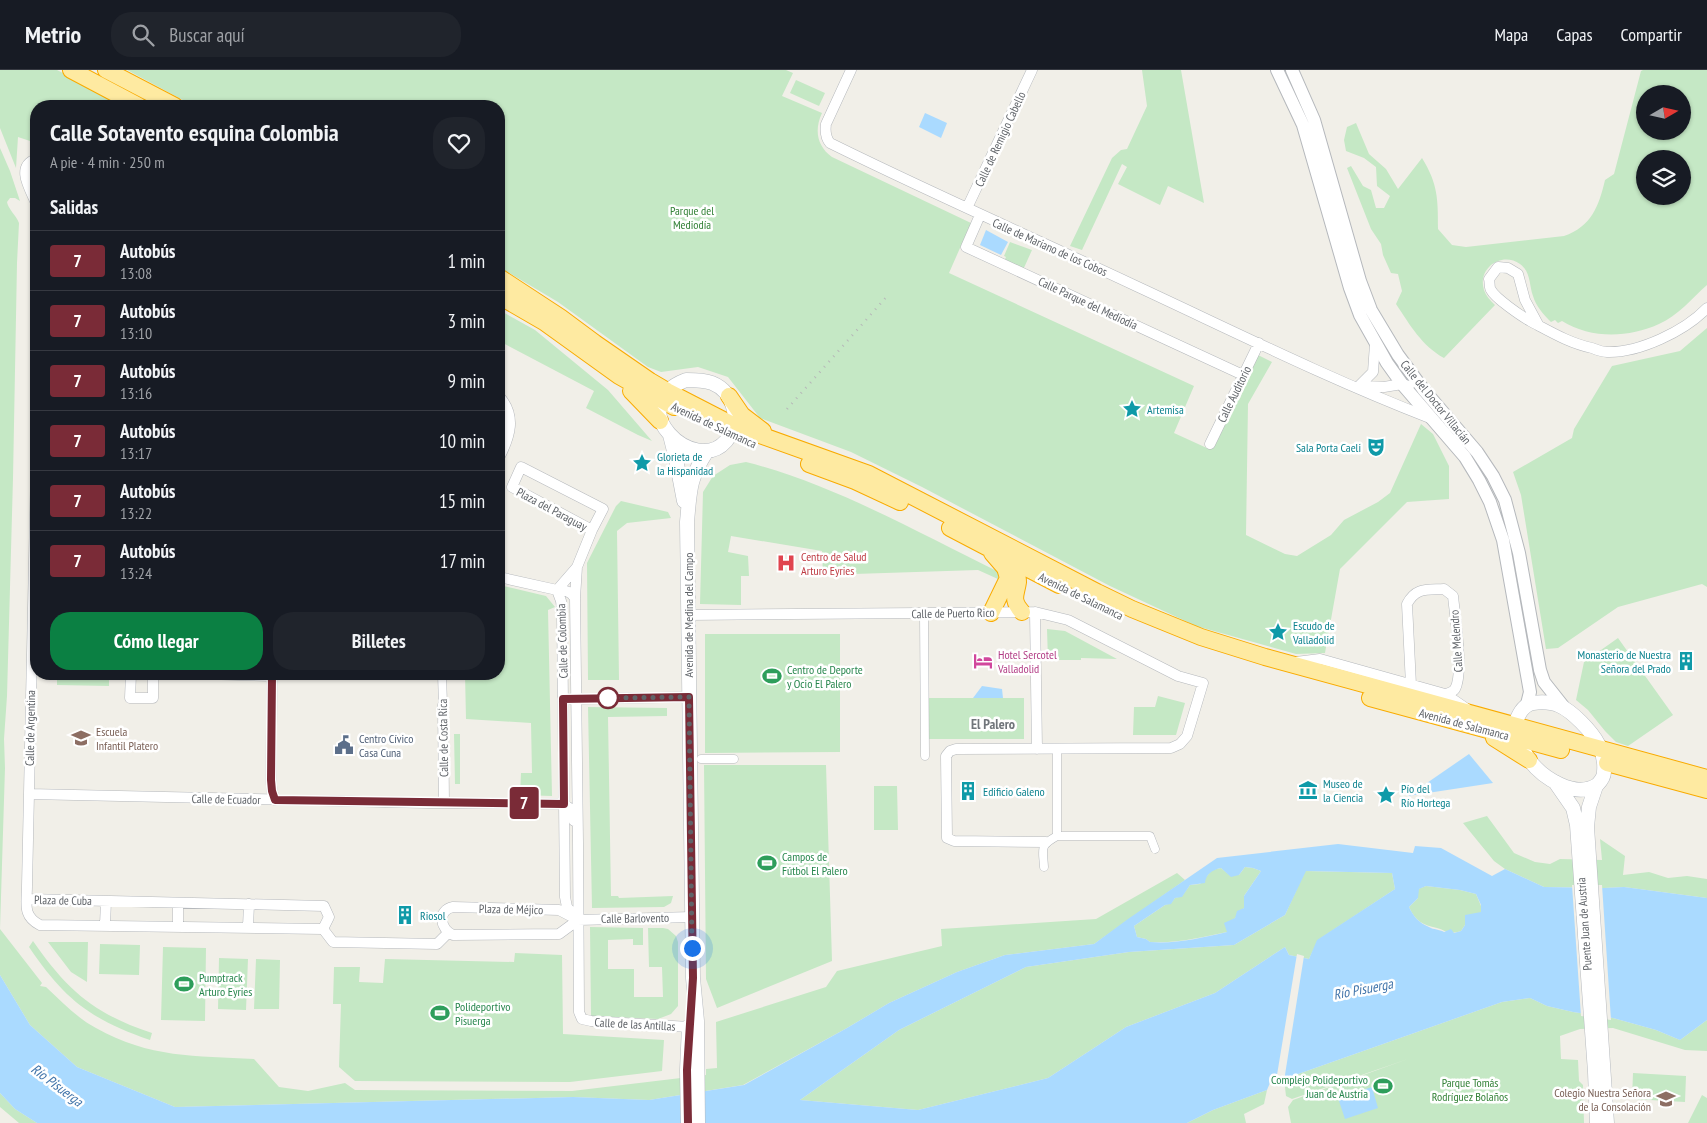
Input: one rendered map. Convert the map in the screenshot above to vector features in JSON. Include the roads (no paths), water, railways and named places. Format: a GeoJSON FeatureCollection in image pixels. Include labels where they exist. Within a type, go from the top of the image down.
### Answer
{"type":"FeatureCollection","features":[{"type":"Feature","properties":{"kind":"highway"},"geometry":{"type":"LineString","coordinates":[[71,70],[128,100]]}},
{"type":"Feature","properties":{"kind":"highway"},"geometry":{"type":"LineString","coordinates":[[106,70],[164,100]]}},
{"type":"Feature","properties":{"kind":"highway","name":"Avenida de Salamanca"},"geometry":{"type":"LineString","coordinates":[[505,281],[560,316],[629,367],[664,396]]}},
{"type":"Feature","properties":{"kind":"highway","name":"Avenida de Salamanca"},"geometry":{"type":"LineString","coordinates":[[505,299],[544,322],[619,376],[733,430],[913,507],[1034,573],[1122,617],[1203,650],[1604,756],[1707,790]]}},
{"type":"Feature","properties":{"kind":"highway"},"geometry":{"type":"LineString","coordinates":[[619,376],[625,385],[660,421]]}},
{"type":"Feature","properties":{"kind":"highway"},"geometry":{"type":"LineString","coordinates":[[729,396],[742,415],[772,439]]}},
{"type":"Feature","properties":{"kind":"highway","name":"Avenida de Salamanca"},"geometry":{"type":"LineString","coordinates":[[733,430],[772,439],[869,474],[1097,592],[1201,638],[1473,720]]}},
{"type":"Feature","properties":{"kind":"highway"},"geometry":{"type":"LineString","coordinates":[[1010,547],[1018,580],[1014,595],[1016,606],[1028,612]]}},
{"type":"Feature","properties":{"kind":"highway"},"geometry":{"type":"LineString","coordinates":[[989,549],[1005,568],[1008,578],[991,613]]}},
{"type":"Feature","properties":{"kind":"highway"},"geometry":{"type":"LineString","coordinates":[[1018,580],[1034,573]]}},
{"type":"Feature","properties":{"kind":"highway"},"geometry":{"type":"LineString","coordinates":[[1473,720],[1529,760]]}},
{"type":"Feature","properties":{"kind":"highway","name":"Avenida de Salamanca"},"geometry":{"type":"LineString","coordinates":[[1604,756],[1707,778]]}},
{"type":"Feature","properties":{"kind":"main road"},"geometry":{"type":"LineString","coordinates":[[686,380],[713,383],[729,396],[733,407],[733,430],[723,444],[716,449],[707,451],[681,444],[670,435],[660,421],[664,396],[673,385],[686,380]]}},
{"type":"Feature","properties":{"kind":"main road","name":"Avenida de Medina del Campo"},"geometry":{"type":"LineString","coordinates":[[670,435],[678,468],[687,522]]}},
{"type":"Feature","properties":{"kind":"main road","name":"Avenida de Medina del Campo"},"geometry":{"type":"LineString","coordinates":[[692,1070],[697,1021],[693,978],[687,522],[690,484],[695,471],[707,451]]}},
{"type":"Feature","properties":{"kind":"main road"},"geometry":{"type":"LineString","coordinates":[[1596,786],[1581,789],[1570,788],[1545,776],[1529,760],[1516,732],[1519,714],[1527,704],[1538,702],[1563,706],[1597,740],[1604,756]]}},
{"type":"Feature","properties":{"kind":"main road","name":"Puente Juan de Austria"},"geometry":{"type":"LineString","coordinates":[[1600,1071],[1583,835],[1588,807],[1596,786],[1604,777],[1604,756]]}},
{"type":"Feature","properties":{"kind":"main road","name":"Puente Juan de Austria"},"geometry":{"type":"LineString","coordinates":[[1555,782],[1573,808],[1583,835]]}},
{"type":"Feature","properties":{"kind":"main road","name":"Avenida de Medina del Campo"},"geometry":{"type":"LineString","coordinates":[[692,1070],[689,1026],[693,978]]}},
{"type":"Feature","properties":{"kind":"main road"},"geometry":{"type":"LineString","coordinates":[[688,1123],[692,1070]]}},
{"type":"Feature","properties":{"kind":"main road"},"geometry":{"type":"LineString","coordinates":[[692,1070],[698,1123]]}},
{"type":"Feature","properties":{"kind":"main road"},"geometry":{"type":"LineString","coordinates":[[1597,1123],[1600,1071]]}},
{"type":"Feature","properties":{"kind":"main road"},"geometry":{"type":"LineString","coordinates":[[1600,1071],[1607,1123]]}},
{"type":"Feature","properties":{"kind":"street","name":"Calle de Mariano de los Cobos"},"geometry":{"type":"LineString","coordinates":[[851,70],[826,124],[825,130],[830,143],[1343,383],[1378,395],[1399,398],[1412,385]]}},
{"type":"Feature","properties":{"kind":"street","name":"Calle de Remigio Cabello"},"geometry":{"type":"LineString","coordinates":[[967,208],[1032,70]]}},
{"type":"Feature","properties":{"kind":"street","name":"Calle del Doctor Villacián"},"geometry":{"type":"LineString","coordinates":[[1277,70],[1303,125],[1350,288],[1360,315],[1375,344],[1477,452],[1494,476],[1505,500],[1520,553],[1540,670],[1544,682],[1563,706]]}},
{"type":"Feature","properties":{"kind":"street","name":"Calle del Doctor Villacián"},"geometry":{"type":"LineString","coordinates":[[1292,70],[1314,120],[1360,281],[1372,310],[1398,355],[1430,418],[1465,457],[1490,502],[1503,540],[1530,692],[1527,704]]}},
{"type":"Feature","properties":{"kind":"street"},"geometry":{"type":"LineString","coordinates":[[30,161],[24,173],[30,188]]}},
{"type":"Feature","properties":{"kind":"street","name":"Calle Parque del Mediodía"},"geometry":{"type":"LineString","coordinates":[[980,214],[966,247],[1242,375]]}},
{"type":"Feature","properties":{"kind":"street"},"geometry":{"type":"LineString","coordinates":[[1539,326],[1525,300],[1518,274],[1508,268],[1498,267],[1489,279],[1491,290],[1522,316],[1557,337],[1579,346],[1607,352],[1656,342],[1679,330],[1707,308]]}},
{"type":"Feature","properties":{"kind":"street","name":"Calle Auditorio"},"geometry":{"type":"LineString","coordinates":[[1210,444],[1242,375],[1259,344]]}},
{"type":"Feature","properties":{"kind":"street"},"geometry":{"type":"LineString","coordinates":[[1375,344],[1373,372],[1378,395]]}},
{"type":"Feature","properties":{"kind":"street"},"geometry":{"type":"LineString","coordinates":[[1359,386],[1373,372]]}},
{"type":"Feature","properties":{"kind":"street","name":"Calle de Mariano de los Cobos"},"geometry":{"type":"LineString","coordinates":[[1343,383],[1359,386],[1430,418]]}},
{"type":"Feature","properties":{"kind":"street","name":"Calle de Mariano de los Cobos"},"geometry":{"type":"LineString","coordinates":[[1378,395],[1412,385]]}},
{"type":"Feature","properties":{"kind":"street"},"geometry":{"type":"LineString","coordinates":[[505,403],[510,415],[511,429],[505,447]]}},
{"type":"Feature","properties":{"kind":"street","name":"Plaza del Paraguay"},"geometry":{"type":"LineString","coordinates":[[521,467],[603,509],[592,530],[512,488],[521,467]]}},
{"type":"Feature","properties":{"kind":"street","name":"Calle de Colombia"},"geometry":{"type":"LineString","coordinates":[[582,1019],[578,1009],[575,598],[577,567],[592,530]]}},
{"type":"Feature","properties":{"kind":"street","name":"Calle de Colombia"},"geometry":{"type":"LineString","coordinates":[[557,590],[577,567]]}},
{"type":"Feature","properties":{"kind":"street"},"geometry":{"type":"LineString","coordinates":[[505,578],[557,590]]}},
{"type":"Feature","properties":{"kind":"street","name":"Calle Melendro"},"geometry":{"type":"LineString","coordinates":[[1411,685],[1407,604],[1411,596],[1417,591],[1444,589],[1453,596],[1459,676],[1454,690],[1445,694]]}},
{"type":"Feature","properties":{"kind":"street","name":"Calle de Colombia"},"geometry":{"type":"LineString","coordinates":[[557,590],[571,593],[575,598]]}},
{"type":"Feature","properties":{"kind":"street","name":"Calle de Colombia"},"geometry":{"type":"LineString","coordinates":[[557,590],[562,600],[566,904],[578,920]]}},
{"type":"Feature","properties":{"kind":"street"},"geometry":{"type":"LineString","coordinates":[[1028,612],[1036,749]]}},
{"type":"Feature","properties":{"kind":"street","name":"Calle de Puerto Rico"},"geometry":{"type":"LineString","coordinates":[[688,615],[1028,612],[1068,620],[1178,676],[1203,683],[1189,732],[1183,741],[1176,746],[1171,748],[1057,748]]}},
{"type":"Feature","properties":{"kind":"street"},"geometry":{"type":"LineString","coordinates":[[924,614],[925,756]]}},
{"type":"Feature","properties":{"kind":"street","name":"Avenida de Salamanca"},"geometry":{"type":"LineString","coordinates":[[1292,665],[1297,662],[1320,659],[1445,694],[1458,702],[1473,720]]}},
{"type":"Feature","properties":{"kind":"street","name":"Calle de Argentina"},"geometry":{"type":"LineString","coordinates":[[27,899],[32,680]]}},
{"type":"Feature","properties":{"kind":"street"},"geometry":{"type":"LineString","coordinates":[[131,680],[130,698],[153,698],[154,680]]}},
{"type":"Feature","properties":{"kind":"street"},"geometry":{"type":"LineString","coordinates":[[272,680],[271,780],[275,800]]}},
{"type":"Feature","properties":{"kind":"street","name":"Calle de Costa Rica"},"geometry":{"type":"LineString","coordinates":[[442,680],[444,803]]}},
{"type":"Feature","properties":{"kind":"street"},"geometry":{"type":"LineString","coordinates":[[563,699],[689,697]]}},
{"type":"Feature","properties":{"kind":"street"},"geometry":{"type":"LineString","coordinates":[[1057,836],[1057,748],[950,750],[946,756],[946,838],[954,841],[1046,842],[1057,836],[1150,836],[1155,849]]}},
{"type":"Feature","properties":{"kind":"street"},"geometry":{"type":"LineString","coordinates":[[701,760],[734,759]]}},
{"type":"Feature","properties":{"kind":"street","name":"Calle de Ecuador"},"geometry":{"type":"LineString","coordinates":[[29,794],[564,804]]}},
{"type":"Feature","properties":{"kind":"street"},"geometry":{"type":"LineString","coordinates":[[564,804],[570,807],[573,813],[574,830],[578,840],[565,842]]}},
{"type":"Feature","properties":{"kind":"street"},"geometry":{"type":"LineString","coordinates":[[1044,867],[1043,847],[1046,842]]}},
{"type":"Feature","properties":{"kind":"street","name":"Plaza de Cuba"},"geometry":{"type":"LineString","coordinates":[[27,899],[106,901],[324,906],[329,917],[323,929],[40,925],[29,917],[26,912],[27,899]]}},
{"type":"Feature","properties":{"kind":"street","name":"Plaza de Cuba"},"geometry":{"type":"LineString","coordinates":[[105,926],[106,901]]}},
{"type":"Feature","properties":{"kind":"street"},"geometry":{"type":"LineString","coordinates":[[178,903],[178,926]]}},
{"type":"Feature","properties":{"kind":"street"},"geometry":{"type":"LineString","coordinates":[[248,904],[248,927]]}},
{"type":"Feature","properties":{"kind":"street","name":"Plaza de Méjico"},"geometry":{"type":"LineString","coordinates":[[559,934],[453,936],[448,933],[441,921],[443,913],[447,908],[453,907],[559,910],[578,920]]}},
{"type":"Feature","properties":{"kind":"street","name":"Calle Barlovento"},"geometry":{"type":"LineString","coordinates":[[578,920],[692,916]]}},
{"type":"Feature","properties":{"kind":"street"},"geometry":{"type":"LineString","coordinates":[[577,947],[559,934],[578,920]]}},
{"type":"Feature","properties":{"kind":"street"},"geometry":{"type":"LineString","coordinates":[[323,929],[333,942],[437,944],[448,933]]}},
{"type":"Feature","properties":{"kind":"street","name":"Calle de las Antillas"},"geometry":{"type":"LineString","coordinates":[[582,1019],[689,1026]]}},
{"type":"Feature","properties":{"kind":"water"},"geometry":{"type":"Polygon","coordinates":[[[925,113],[947,123],[941,138],[919,127],[925,113]]]}},
{"type":"Feature","properties":{"kind":"water"},"geometry":{"type":"Polygon","coordinates":[[[986,230],[1008,242],[1001,255],[980,245],[986,230]]]}},
{"type":"Feature","properties":{"kind":"water"},"geometry":{"type":"Polygon","coordinates":[[[982,686],[1002,689],[1003,698],[973,698],[982,686]]]}},
{"type":"Feature","properties":{"kind":"water"},"geometry":{"type":"Polygon","coordinates":[[[1469,754],[1493,783],[1408,796],[1469,754]]]}},
{"type":"Feature","properties":{"kind":"water","name":"Río Pisuerga"},"geometry":{"type":"Polygon","coordinates":[[[1338,844],[1413,853],[1415,846],[1441,848],[1492,876],[1505,869],[1544,887],[1624,887],[1707,898],[1707,1020],[1680,1040],[1656,1030],[1613,1018],[1547,1006],[1530,998],[1502,1002],[1284,1079],[1272,1078],[1267,1090],[1213,1110],[1187,1123],[37,1123],[15,1109],[0,1093],[0,975],[30,1025],[77,1067],[175,1107],[573,1097],[649,1100],[744,1085],[889,1003],[957,972],[1005,955],[1094,944],[1217,858],[1338,844]],[[1245,867],[1239,875],[1231,877],[1221,868],[1212,871],[1205,883],[1190,885],[1182,897],[1175,898],[1171,904],[1165,905],[1134,926],[1137,937],[1150,942],[1169,942],[1227,932],[1224,923],[1235,918],[1237,911],[1244,908],[1244,896],[1261,871],[1245,867]],[[1306,871],[1285,915],[1234,945],[1129,952],[1026,967],[899,1030],[800,1100],[918,1110],[1048,1078],[1126,1027],[1215,993],[1285,947],[1289,955],[1309,959],[1317,940],[1395,889],[1392,873],[1306,871]],[[1426,886],[1419,889],[1418,898],[1409,907],[1417,919],[1431,928],[1444,932],[1451,929],[1454,933],[1461,931],[1465,925],[1465,915],[1481,912],[1481,905],[1476,894],[1426,886]]]}},
{"type":"Feature","properties":{"kind":"water"},"geometry":{"type":"Polygon","coordinates":[[[1372,1087],[1378,1108],[1345,1119],[1338,1098],[1372,1087]]]}},
{"type":"Feature","properties":{"kind":"railway"},"geometry":{"type":"LineString","coordinates":[[787,409],[889,294]]}},
{"type":"Feature","properties":{"kind":"place","name":"Artemisa"},"geometry":{"type":"Point","coordinates":[1132,409]}},
{"type":"Feature","properties":{"kind":"place","name":"Sala Porta Caeli"},"geometry":{"type":"Point","coordinates":[1376,447]}},
{"type":"Feature","properties":{"kind":"place","name":"Glorieta de la Hispanidad"},"geometry":{"type":"Point","coordinates":[642,463]}},
{"type":"Feature","properties":{"kind":"place","name":"Centro de Salud Arturo Eyries"},"geometry":{"type":"Point","coordinates":[786,563]}},
{"type":"Feature","properties":{"kind":"place","name":"Escudo de Valladolid"},"geometry":{"type":"Point","coordinates":[1278,632]}},
{"type":"Feature","properties":{"kind":"place","name":"Hotel Sercotel Valladolid"},"geometry":{"type":"Point","coordinates":[983,661]}},
{"type":"Feature","properties":{"kind":"place","name":"Monasterio de Nuestra Señora del Prado"},"geometry":{"type":"Point","coordinates":[1686,661]}},
{"type":"Feature","properties":{"kind":"place","name":"Centro de Deporte y Ocio El Palero"},"geometry":{"type":"Point","coordinates":[772,676]}},
{"type":"Feature","properties":{"kind":"place","name":"Escuela Infantil Platero"},"geometry":{"type":"Point","coordinates":[81,738]}},
{"type":"Feature","properties":{"kind":"place","name":"Centro Cívico Casa Cuna"},"geometry":{"type":"Point","coordinates":[344,745]}},
{"type":"Feature","properties":{"kind":"place","name":"Museo de la Ciencia"},"geometry":{"type":"Point","coordinates":[1308,790]}},
{"type":"Feature","properties":{"kind":"place","name":"Edificio Galeno"},"geometry":{"type":"Point","coordinates":[968,791]}},
{"type":"Feature","properties":{"kind":"place","name":"Pío del Río Hortega"},"geometry":{"type":"Point","coordinates":[1386,795]}},
{"type":"Feature","properties":{"kind":"place","name":"Campos de Fútbol El Palero"},"geometry":{"type":"Point","coordinates":[767,863]}},
{"type":"Feature","properties":{"kind":"place","name":"Riosol"},"geometry":{"type":"Point","coordinates":[405,915]}},
{"type":"Feature","properties":{"kind":"place","name":"Pumptrack Arturo Eyries"},"geometry":{"type":"Point","coordinates":[184,984]}},
{"type":"Feature","properties":{"kind":"place","name":"Polideportivo Pisuerga"},"geometry":{"type":"Point","coordinates":[440,1013]}},
{"type":"Feature","properties":{"kind":"place","name":"Complejo Polideportivo Juan de Austria"},"geometry":{"type":"Point","coordinates":[1383,1086]}},
{"type":"Feature","properties":{"kind":"place","name":"Colegio Nuestra Señora de la Consolación"},"geometry":{"type":"Point","coordinates":[1666,1099]}},
{"type":"Feature","properties":{"kind":"district","name":"El Palero"},"geometry":{"type":"Point","coordinates":[993,724]}},
{"type":"Feature","properties":{"kind":"park label","name":"Parque del Mediodía"},"geometry":{"type":"Point","coordinates":[692,217]}},
{"type":"Feature","properties":{"kind":"park label","name":"Parque Tomás Rodríguez Bolaños"},"geometry":{"type":"Point","coordinates":[1470,1089]}}]}
